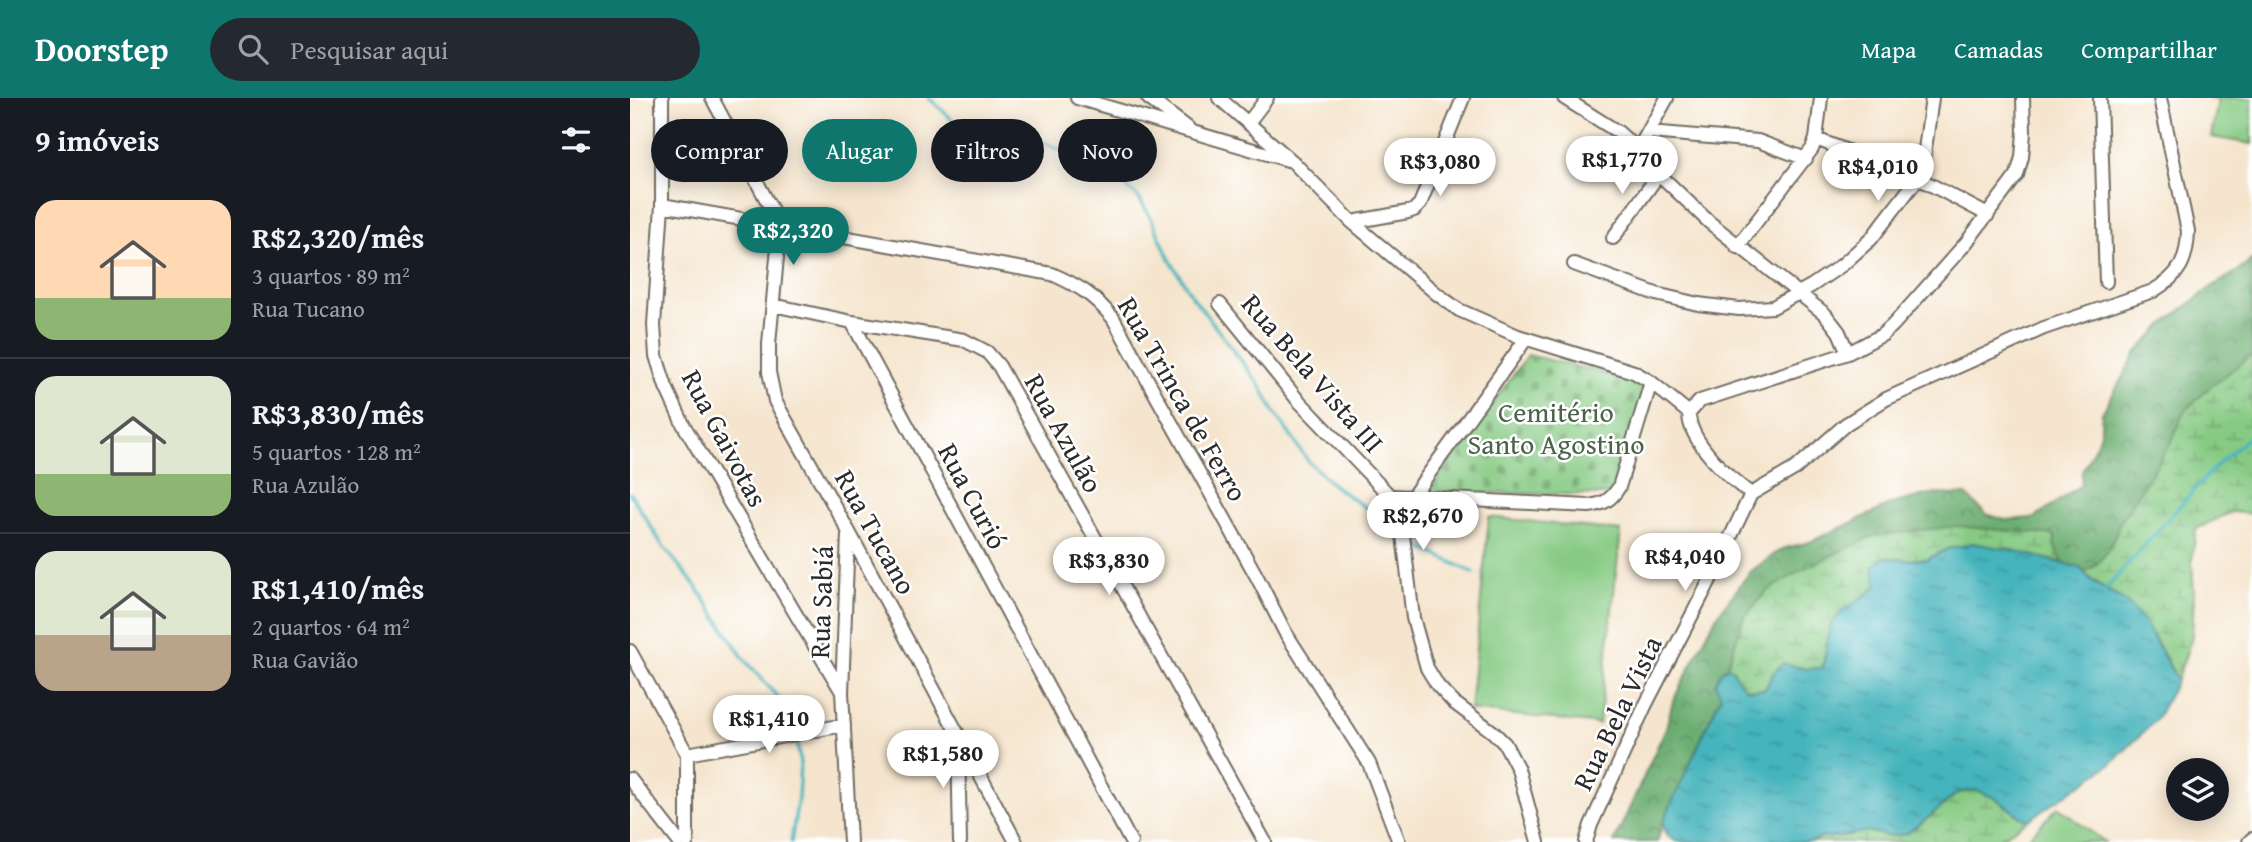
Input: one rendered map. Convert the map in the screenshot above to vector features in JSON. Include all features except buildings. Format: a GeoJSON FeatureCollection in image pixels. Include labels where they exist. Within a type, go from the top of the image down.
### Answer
{"type":"FeatureCollection","features":[{"type":"Feature","properties":{"kind":"street","name":"Rua Gaivotas"},"geometry":{"type":"LineString","coordinates":[[662,98],[662,205],[654,325],[656,356],[666,387],[683,424],[842,692]]}},
{"type":"Feature","properties":{"kind":"street"},"geometry":{"type":"LineString","coordinates":[[712,98],[780,225]]}},
{"type":"Feature","properties":{"kind":"street"},"geometry":{"type":"LineString","coordinates":[[1077,98],[1292,161]]}},
{"type":"Feature","properties":{"kind":"street"},"geometry":{"type":"LineString","coordinates":[[1148,98],[1194,132]]}},
{"type":"Feature","properties":{"kind":"street"},"geometry":{"type":"LineString","coordinates":[[1219,98],[1292,161],[1352,222],[1459,310],[1526,338],[1634,372],[1651,382],[1689,413]]}},
{"type":"Feature","properties":{"kind":"street"},"geometry":{"type":"LineString","coordinates":[[1248,123],[1267,98]]}},
{"type":"Feature","properties":{"kind":"street"},"geometry":{"type":"LineString","coordinates":[[1352,222],[1408,212],[1420,204],[1463,98]]}},
{"type":"Feature","properties":{"kind":"street"},"geometry":{"type":"LineString","coordinates":[[1564,98],[1593,115],[1638,150],[1658,174],[1737,247],[1799,292],[1832,323],[1848,353]]}},
{"type":"Feature","properties":{"kind":"street"},"geometry":{"type":"LineString","coordinates":[[1638,150],[1667,98]]}},
{"type":"Feature","properties":{"kind":"street"},"geometry":{"type":"LineString","coordinates":[[1737,247],[1806,159],[1816,139],[1821,98]]}},
{"type":"Feature","properties":{"kind":"street"},"geometry":{"type":"LineString","coordinates":[[1574,264],[1656,294],[1698,304],[1739,309],[1773,307],[1842,265],[1871,239],[1917,178],[1924,157],[1932,98]]}},
{"type":"Feature","properties":{"kind":"street"},"geometry":{"type":"LineString","coordinates":[[2023,98],[2024,132],[2017,175],[1966,243],[1893,325],[1882,335],[1848,353],[1699,401],[1689,413],[1692,428],[1718,467],[1751,494],[1796,468],[1846,424],[1886,399],[2044,328],[2153,291],[2168,282],[2182,266],[2187,250],[2188,231],[2160,98]]}},
{"type":"Feature","properties":{"kind":"street"},"geometry":{"type":"LineString","coordinates":[[2099,98],[2106,282]]}},
{"type":"Feature","properties":{"kind":"street"},"geometry":{"type":"LineString","coordinates":[[1649,132],[1758,141],[1806,159]]}},
{"type":"Feature","properties":{"kind":"street"},"geometry":{"type":"LineString","coordinates":[[1816,139],[1917,178],[1988,215]]}},
{"type":"Feature","properties":{"kind":"street"},"geometry":{"type":"LineString","coordinates":[[1613,238],[1658,174]]}},
{"type":"Feature","properties":{"kind":"street","name":"Rua Trinca de Ferro"},"geometry":{"type":"LineString","coordinates":[[662,205],[1052,274],[1082,287],[1098,300],[1113,318],[1251,565],[1285,632],[1369,763],[1399,842]]}},
{"type":"Feature","properties":{"kind":"street","name":"Rua Tucano"},"geometry":{"type":"LineString","coordinates":[[780,225],[769,372],[775,401],[849,532],[1016,842]]}},
{"type":"Feature","properties":{"kind":"street","name":"Rua Bela Vista III"},"geometry":{"type":"LineString","coordinates":[[1220,304],[1297,399],[1390,496],[1402,527],[1413,618],[1427,668],[1453,702],[1505,744],[1513,757],[1538,842]]}},
{"type":"Feature","properties":{"kind":"street","name":"Rua Azulão"},"geometry":{"type":"LineString","coordinates":[[773,305],[852,322],[964,340],[987,352],[999,366],[1265,842]]}},
{"type":"Feature","properties":{"kind":"street","name":"Rua Curió"},"geometry":{"type":"LineString","coordinates":[[852,322],[1131,842]]}},
{"type":"Feature","properties":{"kind":"street"},"geometry":{"type":"LineString","coordinates":[[1412,497],[1526,338]]}},
{"type":"Feature","properties":{"kind":"street"},"geometry":{"type":"LineString","coordinates":[[1390,496],[1601,505],[1612,499],[1619,487],[1651,382]]}},
{"type":"Feature","properties":{"kind":"street","name":"Rua Bela Vista"},"geometry":{"type":"LineString","coordinates":[[1586,842],[1591,825],[1646,706],[1751,494]]}},
{"type":"Feature","properties":{"kind":"street","name":"Rua Sabiá"},"geometry":{"type":"LineString","coordinates":[[849,532],[842,692],[850,842]]}},
{"type":"Feature","properties":{"kind":"street"},"geometry":{"type":"LineString","coordinates":[[630,651],[687,754],[687,842]]}},
{"type":"Feature","properties":{"kind":"street"},"geometry":{"type":"LineString","coordinates":[[687,754],[844,724]]}},
{"type":"Feature","properties":{"kind":"street"},"geometry":{"type":"LineString","coordinates":[[958,737],[960,842]]}},
{"type":"Feature","properties":{"kind":"street"},"geometry":{"type":"LineString","coordinates":[[630,779],[679,842]]}},
{"type":"Feature","properties":{"kind":"green space"},"geometry":{"type":"Polygon","coordinates":[[[2208,98],[2252,98],[2252,144],[2211,137],[2218,100],[2208,98]]]}},
{"type":"Feature","properties":{"kind":"green space"},"geometry":{"type":"Polygon","coordinates":[[[2252,259],[2252,355],[2210,387],[2184,412],[2172,441],[2119,524],[2106,552],[2096,564],[2084,572],[2080,568],[2063,563],[2054,545],[2055,535],[1873,536],[1803,569],[1767,591],[1744,618],[1727,667],[1715,683],[1721,696],[1663,822],[1657,842],[1614,842],[1666,728],[1673,701],[1716,617],[1750,572],[1782,549],[1810,542],[1892,504],[1929,494],[1966,495],[1986,514],[2005,520],[2034,518],[2081,485],[2082,471],[2100,437],[2102,413],[2136,353],[2165,323],[2252,259]]]}},
{"type":"Feature","properties":{"kind":"green space","name":"Cemitério Santo Agostino"},"geometry":{"type":"Polygon","coordinates":[[[1528,355],[1649,384],[1618,495],[1428,492],[1528,355]]]}},
{"type":"Feature","properties":{"kind":"green space"},"geometry":{"type":"Polygon","coordinates":[[[2252,355],[2252,514],[2231,512],[2196,529],[2192,561],[2192,637],[2177,680],[2155,638],[2134,610],[2084,572],[2096,564],[2106,552],[2119,524],[2172,441],[2184,412],[2210,387],[2252,355]]]}},
{"type":"Feature","properties":{"kind":"green space"},"geometry":{"type":"Polygon","coordinates":[[[1489,517],[1621,531],[1599,724],[1470,710],[1489,517]]]}},
{"type":"Feature","properties":{"kind":"green space"},"geometry":{"type":"Polygon","coordinates":[[[1957,526],[2055,535],[2054,545],[2063,563],[1973,544],[1947,549],[1928,559],[1884,557],[1876,577],[1877,586],[1841,613],[1822,668],[1791,666],[1774,672],[1765,689],[1752,690],[1744,687],[1732,668],[1727,667],[1744,617],[1767,591],[1803,569],[1873,536],[1957,526]]]}},
{"type":"Feature","properties":{"kind":"green space"},"geometry":{"type":"Polygon","coordinates":[[[1976,790],[1995,798],[2029,820],[1994,842],[1811,842],[1822,837],[1838,837],[1867,831],[1888,836],[1906,834],[1957,793],[1976,790]]]}},
{"type":"Feature","properties":{"kind":"green space"},"geometry":{"type":"Polygon","coordinates":[[[2058,807],[2105,842],[2024,842],[2058,807]]]}},
{"type":"Feature","properties":{"kind":"water"},"geometry":{"type":"Polygon","coordinates":[[[1973,543],[2080,568],[2092,581],[2127,603],[2145,623],[2177,680],[2156,720],[2111,764],[2029,820],[1995,798],[1976,790],[1957,793],[1906,834],[1888,836],[1867,831],[1838,837],[1822,837],[1811,842],[1678,842],[1669,837],[1663,822],[1721,696],[1715,683],[1723,670],[1732,668],[1744,687],[1758,690],[1765,689],[1774,672],[1783,663],[1806,669],[1822,668],[1831,625],[1840,614],[1877,586],[1873,567],[1884,557],[1928,559],[1947,549],[1973,543]]]}},
{"type":"Feature","properties":{"kind":"waterway"},"geometry":{"type":"LineString","coordinates":[[929,98],[960,127],[990,137],[1034,138],[1097,167],[1117,179],[1139,198],[1169,258],[1192,296],[1262,388],[1273,410],[1308,461],[1333,485],[1399,531]]}},
{"type":"Feature","properties":{"kind":"waterway"},"geometry":{"type":"LineString","coordinates":[[2104,591],[2212,470],[2252,434]]}},
{"type":"Feature","properties":{"kind":"waterway"},"geometry":{"type":"LineString","coordinates":[[630,493],[663,546],[698,589],[744,659],[776,695],[790,717],[800,763],[791,842]]}},
{"type":"Feature","properties":{"kind":"waterway"},"geometry":{"type":"LineString","coordinates":[[1408,538],[1424,549],[1474,573]]}}]}
